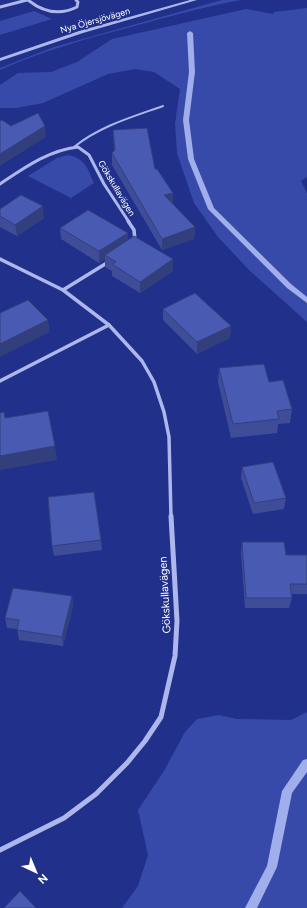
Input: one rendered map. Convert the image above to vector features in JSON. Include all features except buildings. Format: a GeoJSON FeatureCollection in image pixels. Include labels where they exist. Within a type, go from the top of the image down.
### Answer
{"type":"FeatureCollection","features":[{"type":"Feature","properties":{"kind":"street"},"geometry":{"type":"LineString","coordinates":[[0,7],[28,0],[49,12],[58,13],[77,7],[78,2],[76,0]]}},
{"type":"Feature","properties":{"kind":"street","name":"Nya Öjersjövägen"},"geometry":{"type":"LineString","coordinates":[[0,60],[81,32],[195,0]]}},
{"type":"Feature","properties":{"kind":"street"},"geometry":{"type":"LineString","coordinates":[[0,184],[55,152],[74,147]]}},
{"type":"Feature","properties":{"kind":"street","name":"Gökskullavägen"},"geometry":{"type":"LineString","coordinates":[[74,147],[78,147],[89,155],[104,184],[134,230],[136,238],[133,245]]}},
{"type":"Feature","properties":{"kind":"street"},"geometry":{"type":"LineString","coordinates":[[63,290],[115,258]]}},
{"type":"Feature","properties":{"kind":"street","name":"Gökskullavägen"},"geometry":{"type":"LineString","coordinates":[[0,259],[63,290],[109,324],[142,361],[154,382],[164,412],[168,437],[172,550],[177,621],[175,656],[168,693],[161,717],[145,741],[127,763],[96,794],[64,818],[0,850]]}},
{"type":"Feature","properties":{"kind":"street"},"geometry":{"type":"LineString","coordinates":[[0,381],[109,324]]}},
{"type":"Feature","properties":{"kind":"lane"},"geometry":{"type":"LineString","coordinates":[[74,147],[82,139],[100,130],[163,106]]}},
{"type":"Feature","properties":{"kind":"shaded area"},"geometry":{"type":"Polygon","coordinates":[[[222,0],[241,0],[185,12],[81,41],[48,51],[0,70],[0,68],[54,47],[222,0]]]}},
{"type":"Feature","properties":{"kind":"shaded area"},"geometry":{"type":"Polygon","coordinates":[[[307,8],[307,177],[301,181],[307,193],[307,322],[249,270],[218,237],[194,203],[177,153],[175,124],[180,89],[154,72],[135,69],[108,74],[43,103],[16,108],[0,108],[0,85],[18,73],[51,72],[77,62],[112,39],[246,9],[273,14],[274,12],[307,8]]]}},
{"type":"Feature","properties":{"kind":"shaded area"},"geometry":{"type":"Polygon","coordinates":[[[34,11],[52,19],[0,35],[0,21],[34,11]]]}},
{"type":"Feature","properties":{"kind":"shaded area"},"geometry":{"type":"Polygon","coordinates":[[[68,155],[79,159],[85,165],[94,183],[71,198],[28,176],[57,158],[68,155]]]}},
{"type":"Feature","properties":{"kind":"shaded area"},"geometry":{"type":"Polygon","coordinates":[[[307,712],[307,908],[122,908],[138,886],[148,855],[138,810],[164,771],[185,732],[197,719],[219,715],[237,719],[291,720],[307,712]]]}},
{"type":"Feature","properties":{"kind":"waterway"},"geometry":{"type":"LineString","coordinates":[[190,33],[192,72],[186,120],[191,159],[211,209],[289,286],[307,301]]}},
{"type":"Feature","properties":{"kind":"waterway"},"geometry":{"type":"LineString","coordinates":[[251,908],[272,867],[287,791],[307,764]]}}]}
